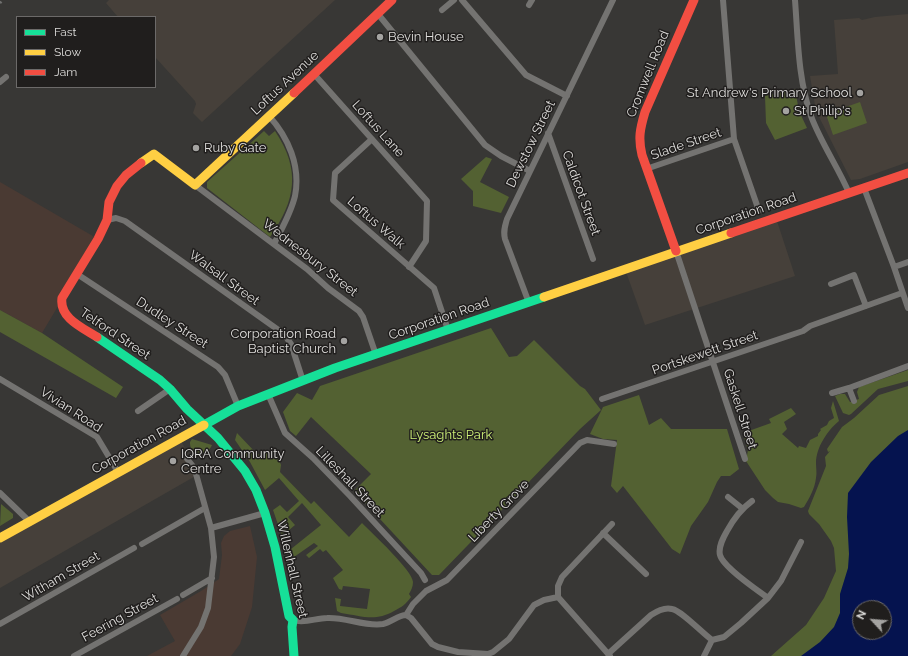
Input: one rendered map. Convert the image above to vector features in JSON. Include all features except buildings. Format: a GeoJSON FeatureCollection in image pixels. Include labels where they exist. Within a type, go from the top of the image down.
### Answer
{"type":"FeatureCollection","features":[{"type":"Feature","properties":{"kind":"street","name":"Loftus Avenue"},"geometry":{"type":"LineString","coordinates":[[195,184],[392,0]]}},
{"type":"Feature","properties":{"kind":"street"},"geometry":{"type":"LineString","coordinates":[[442,10],[454,0]]}},
{"type":"Feature","properties":{"kind":"street"},"geometry":{"type":"LineString","coordinates":[[462,0],[526,75],[567,96]]}},
{"type":"Feature","properties":{"kind":"street","name":"Dewstow Street"},"geometry":{"type":"LineString","coordinates":[[529,303],[504,233],[507,218],[613,0]]}},
{"type":"Feature","properties":{"kind":"street","name":"Cromwell Road"},"geometry":{"type":"LineString","coordinates":[[676,251],[646,169],[642,155],[640,128],[645,112],[694,0]]}},
{"type":"Feature","properties":{"kind":"street"},"geometry":{"type":"LineString","coordinates":[[723,0],[734,139],[758,211]]}},
{"type":"Feature","properties":{"kind":"street"},"geometry":{"type":"LineString","coordinates":[[795,0],[801,76],[806,102],[812,118],[849,193]]}},
{"type":"Feature","properties":{"kind":"street"},"geometry":{"type":"LineString","coordinates":[[378,14],[485,145],[501,156],[530,171]]}},
{"type":"Feature","properties":{"kind":"street","name":"Loftus Lane"},"geometry":{"type":"LineString","coordinates":[[314,74],[428,204],[426,241],[409,266]]}},
{"type":"Feature","properties":{"kind":"street"},"geometry":{"type":"LineString","coordinates":[[0,82],[6,77]]}},
{"type":"Feature","properties":{"kind":"street"},"geometry":{"type":"LineString","coordinates":[[269,116],[276,124],[288,144],[294,158],[296,171],[295,194],[292,206],[274,244]]}},
{"type":"Feature","properties":{"kind":"street","name":"Caldicot Street"},"geometry":{"type":"LineString","coordinates":[[548,134],[593,259]]}},
{"type":"Feature","properties":{"kind":"street","name":"Loftus Walk"},"geometry":{"type":"LineString","coordinates":[[372,139],[335,173],[333,200],[409,266]]}},
{"type":"Feature","properties":{"kind":"street","name":"Slade Street"},"geometry":{"type":"LineString","coordinates":[[646,169],[734,139]]}},
{"type":"Feature","properties":{"kind":"street","name":"Telford Street"},"geometry":{"type":"LineString","coordinates":[[195,184],[154,154],[126,175],[117,186],[109,202],[107,220],[62,300],[61,306],[65,314],[71,320],[144,368],[170,389],[187,409],[204,425]]}},
{"type":"Feature","properties":{"kind":"street","name":"Corporation Road"},"geometry":{"type":"LineString","coordinates":[[0,538],[238,406],[335,368],[908,173]]}},
{"type":"Feature","properties":{"kind":"street","name":"Wednesbury Street"},"geometry":{"type":"LineString","coordinates":[[195,184],[359,311],[363,317],[376,355]]}},
{"type":"Feature","properties":{"kind":"street"},"geometry":{"type":"LineString","coordinates":[[864,188],[908,308]]}},
{"type":"Feature","properties":{"kind":"street","name":"Walsall Street"},"geometry":{"type":"LineString","coordinates":[[107,220],[120,218],[129,223],[287,337],[291,344],[303,381]]}},
{"type":"Feature","properties":{"kind":"street","name":"Gaskell Street"},"geometry":{"type":"LineString","coordinates":[[676,251],[745,459]]}},
{"type":"Feature","properties":{"kind":"street"},"geometry":{"type":"LineString","coordinates":[[894,267],[908,262]]}},
{"type":"Feature","properties":{"kind":"street"},"geometry":{"type":"LineString","coordinates":[[409,266],[434,288],[448,330]]}},
{"type":"Feature","properties":{"kind":"street","name":"Dudley Street"},"geometry":{"type":"LineString","coordinates":[[77,274],[218,367],[225,375],[238,406]]}},
{"type":"Feature","properties":{"kind":"street"},"geometry":{"type":"LineString","coordinates":[[831,284],[854,275],[866,306]]}},
{"type":"Feature","properties":{"kind":"street","name":"Portskewett Street"},"geometry":{"type":"LineString","coordinates":[[602,399],[803,330],[902,293]]}},
{"type":"Feature","properties":{"kind":"street"},"geometry":{"type":"LineString","coordinates":[[832,393],[908,366]]}},
{"type":"Feature","properties":{"kind":"street","name":"Vivian Road"},"geometry":{"type":"LineString","coordinates":[[0,378],[97,437],[118,472]]}},
{"type":"Feature","properties":{"kind":"street"},"geometry":{"type":"LineString","coordinates":[[849,388],[854,401]]}},
{"type":"Feature","properties":{"kind":"street"},"geometry":{"type":"LineString","coordinates":[[138,411],[170,389]]}},
{"type":"Feature","properties":{"kind":"street","name":"Lilleshall Street"},"geometry":{"type":"LineString","coordinates":[[268,394],[285,433],[313,458],[350,496],[421,573],[425,580]]}},
{"type":"Feature","properties":{"kind":"street","name":"Willenhall Street"},"geometry":{"type":"LineString","coordinates":[[204,425],[218,438],[245,471],[256,490],[265,513],[276,547],[289,616],[293,620],[294,656]]}},
{"type":"Feature","properties":{"kind":"street","name":"Liberty Grove"},"geometry":{"type":"LineString","coordinates":[[406,615],[413,604],[426,591],[442,584],[447,580],[580,443],[587,440],[614,444]]}},
{"type":"Feature","properties":{"kind":"street"},"geometry":{"type":"LineString","coordinates":[[183,656],[201,627],[208,608],[214,557],[210,528],[196,474],[192,465],[184,455]]}},
{"type":"Feature","properties":{"kind":"street"},"geometry":{"type":"LineString","coordinates":[[0,493],[29,521]]}},
{"type":"Feature","properties":{"kind":"street"},"geometry":{"type":"LineString","coordinates":[[728,497],[743,509]]}},
{"type":"Feature","properties":{"kind":"street"},"geometry":{"type":"LineString","coordinates":[[752,501],[743,509],[726,533],[721,545],[720,554],[722,560],[732,570],[768,598]]}},
{"type":"Feature","properties":{"kind":"street"},"geometry":{"type":"LineString","coordinates":[[142,544],[205,508]]}},
{"type":"Feature","properties":{"kind":"street","name":"Willenhall Street"},"geometry":{"type":"LineString","coordinates":[[210,528],[265,513]]}},
{"type":"Feature","properties":{"kind":"street"},"geometry":{"type":"LineString","coordinates":[[612,524],[562,577],[558,586],[558,597],[609,655],[651,615],[667,608],[678,612],[712,640]]}},
{"type":"Feature","properties":{"kind":"street"},"geometry":{"type":"LineString","coordinates":[[603,533],[646,574]]}},
{"type":"Feature","properties":{"kind":"street"},"geometry":{"type":"LineString","coordinates":[[704,656],[712,640],[724,637],[768,598],[781,581],[800,542]]}},
{"type":"Feature","properties":{"kind":"street","name":"Witham Street"},"geometry":{"type":"LineString","coordinates":[[0,624],[134,548]]}},
{"type":"Feature","properties":{"kind":"street","name":"Feering Street"},"geometry":{"type":"LineString","coordinates":[[74,656],[212,578]]}},
{"type":"Feature","properties":{"kind":"street"},"geometry":{"type":"LineString","coordinates":[[293,620],[298,622],[327,618],[384,624],[406,615],[411,618],[432,644],[458,654],[481,654],[494,652],[509,638],[534,605],[544,600],[558,597]]}},
{"type":"Feature","properties":{"kind":"shaded area"},"geometry":{"type":"Polygon","coordinates":[[[109,0],[335,0],[202,122],[193,113],[196,104],[195,101],[156,58],[156,16],[117,16],[106,3],[109,0]]]}},
{"type":"Feature","properties":{"kind":"shaded area","name":"St Andrew's Primary School"},"geometry":{"type":"Polygon","coordinates":[[[908,14],[908,162],[860,179],[851,180],[816,111],[810,76],[838,74],[834,20],[859,18],[862,20],[875,17],[908,14]]]}},
{"type":"Feature","properties":{"kind":"shaded area"},"geometry":{"type":"Polygon","coordinates":[[[0,182],[98,239],[42,333],[0,310],[0,182]]]}},
{"type":"Feature","properties":{"kind":"shaded area"},"geometry":{"type":"Polygon","coordinates":[[[776,218],[795,276],[645,325],[625,269],[776,218]]]}},
{"type":"Feature","properties":{"kind":"shaded area"},"geometry":{"type":"Polygon","coordinates":[[[908,430],[908,656],[801,656],[820,642],[834,627],[840,613],[840,594],[848,568],[849,554],[847,517],[848,493],[871,462],[898,436],[908,430]]]}},
{"type":"Feature","properties":{"kind":"shaded area"},"geometry":{"type":"Polygon","coordinates":[[[181,441],[199,474],[0,588],[0,543],[181,441]]]}},
{"type":"Feature","properties":{"kind":"shaded area"},"geometry":{"type":"Polygon","coordinates":[[[250,526],[257,557],[252,607],[240,644],[231,656],[147,656],[175,641],[160,615],[219,579],[222,555],[221,543],[224,536],[230,531],[250,526]]]}},
{"type":"Feature","properties":{"kind":"green space"},"geometry":{"type":"Polygon","coordinates":[[[795,89],[799,111],[807,128],[775,140],[766,123],[765,96],[795,89]]]}},
{"type":"Feature","properties":{"kind":"green space"},"geometry":{"type":"Polygon","coordinates":[[[860,102],[867,123],[833,135],[826,114],[860,102]]]}},
{"type":"Feature","properties":{"kind":"green space"},"geometry":{"type":"Polygon","coordinates":[[[264,131],[269,136],[275,131],[289,159],[292,172],[290,197],[279,223],[270,237],[207,188],[207,182],[264,131]]]}},
{"type":"Feature","properties":{"kind":"green space"},"geometry":{"type":"Polygon","coordinates":[[[486,157],[492,159],[480,182],[509,197],[501,213],[473,206],[473,191],[461,179],[486,157]]]}},
{"type":"Feature","properties":{"kind":"green space"},"geometry":{"type":"Polygon","coordinates":[[[0,310],[42,333],[123,387],[116,398],[0,332],[0,310]]]}},
{"type":"Feature","properties":{"kind":"green space","name":"Lysaghts Park"},"geometry":{"type":"Polygon","coordinates":[[[491,328],[509,357],[517,356],[534,340],[580,386],[585,389],[601,410],[580,429],[439,575],[432,575],[354,491],[371,474],[311,417],[296,436],[290,431],[283,412],[297,393],[312,400],[320,386],[491,328]]]}},
{"type":"Feature","properties":{"kind":"green space"},"geometry":{"type":"Polygon","coordinates":[[[908,370],[908,381],[878,389],[851,414],[849,415],[843,413],[835,396],[845,394],[850,402],[859,399],[857,392],[859,387],[908,370]]]}},
{"type":"Feature","properties":{"kind":"green space"},"geometry":{"type":"Polygon","coordinates":[[[908,386],[908,656],[771,656],[806,625],[824,598],[836,571],[834,548],[831,541],[808,511],[826,466],[825,457],[830,451],[828,452],[827,449],[842,427],[879,395],[908,386]]]}},
{"type":"Feature","properties":{"kind":"green space"},"geometry":{"type":"Polygon","coordinates":[[[639,395],[649,425],[661,418],[671,429],[727,429],[739,469],[730,476],[721,476],[708,502],[691,526],[680,554],[672,549],[623,486],[617,493],[611,486],[617,440],[603,439],[590,434],[603,407],[639,395]]]}},
{"type":"Feature","properties":{"kind":"green space"},"geometry":{"type":"Polygon","coordinates":[[[833,401],[839,421],[823,439],[820,445],[816,463],[815,482],[808,500],[804,507],[801,508],[778,502],[765,490],[746,461],[748,450],[743,433],[771,423],[769,419],[791,408],[796,414],[784,422],[787,429],[782,434],[798,448],[799,446],[806,448],[810,440],[818,436],[821,430],[820,429],[834,418],[831,408],[833,401]]]}},
{"type":"Feature","properties":{"kind":"green space"},"geometry":{"type":"Polygon","coordinates":[[[237,433],[257,454],[261,455],[268,452],[278,457],[281,465],[280,472],[311,504],[314,501],[349,537],[362,523],[383,543],[400,561],[413,582],[409,594],[411,597],[406,603],[387,614],[374,617],[355,616],[337,611],[335,598],[341,599],[340,606],[367,609],[370,589],[343,586],[342,590],[339,589],[333,578],[343,570],[326,550],[323,552],[320,549],[309,558],[306,555],[318,546],[314,543],[294,557],[291,549],[321,525],[302,503],[288,517],[295,525],[282,536],[273,510],[280,505],[287,512],[299,501],[279,478],[265,490],[250,462],[235,440],[237,433]]]}},
{"type":"Feature","properties":{"kind":"green space"},"geometry":{"type":"Polygon","coordinates":[[[192,439],[212,445],[208,450],[199,454],[193,451],[190,446],[192,439]]]}},
{"type":"Feature","properties":{"kind":"green space"},"geometry":{"type":"Polygon","coordinates":[[[1,504],[13,514],[13,518],[0,526],[1,504]]]}},
{"type":"Feature","properties":{"kind":"railway"},"geometry":{"type":"LineString","coordinates":[[0,3],[3,0]]}},
{"type":"Feature","properties":{"kind":"traffic: fast"},"geometry":{"type":"LineString","coordinates":[[204,425],[238,406],[335,368],[544,297]]}},
{"type":"Feature","properties":{"kind":"traffic: fast"},"geometry":{"type":"LineString","coordinates":[[97,337],[160,380],[170,389],[187,409],[218,438],[245,471],[256,490],[265,513],[275,547],[289,616],[293,620],[294,656]]}},
{"type":"Feature","properties":{"kind":"traffic: slow"},"geometry":{"type":"LineString","coordinates":[[141,163],[154,154],[195,185],[294,93]]}},
{"type":"Feature","properties":{"kind":"traffic: slow"},"geometry":{"type":"LineString","coordinates":[[544,297],[731,233]]}},
{"type":"Feature","properties":{"kind":"traffic: slow"},"geometry":{"type":"LineString","coordinates":[[0,538],[204,425]]}},
{"type":"Feature","properties":{"kind":"traffic: jam"},"geometry":{"type":"LineString","coordinates":[[294,93],[392,0]]}},
{"type":"Feature","properties":{"kind":"traffic: jam"},"geometry":{"type":"LineString","coordinates":[[676,251],[642,155],[640,134],[645,112],[694,0]]}},
{"type":"Feature","properties":{"kind":"traffic: jam"},"geometry":{"type":"LineString","coordinates":[[97,337],[73,322],[68,317],[62,305],[62,298],[98,239],[107,220],[109,202],[117,186],[126,175],[141,163]]}},
{"type":"Feature","properties":{"kind":"traffic: jam"},"geometry":{"type":"LineString","coordinates":[[731,233],[908,173]]}},
{"type":"Feature","properties":{"kind":"place","name":"Bevin House"},"geometry":{"type":"Point","coordinates":[380,37]}},
{"type":"Feature","properties":{"kind":"place","name":"St Andrew's Primary School"},"geometry":{"type":"Point","coordinates":[860,93]}},
{"type":"Feature","properties":{"kind":"place","name":"St Philip's"},"geometry":{"type":"Point","coordinates":[786,111]}},
{"type":"Feature","properties":{"kind":"place","name":"Ruby Gate"},"geometry":{"type":"Point","coordinates":[196,148]}},
{"type":"Feature","properties":{"kind":"place","name":"Corporation Road Baptist Church"},"geometry":{"type":"Point","coordinates":[344,341]}},
{"type":"Feature","properties":{"kind":"place","name":"IQRA Community Centre"},"geometry":{"type":"Point","coordinates":[173,461]}}]}
